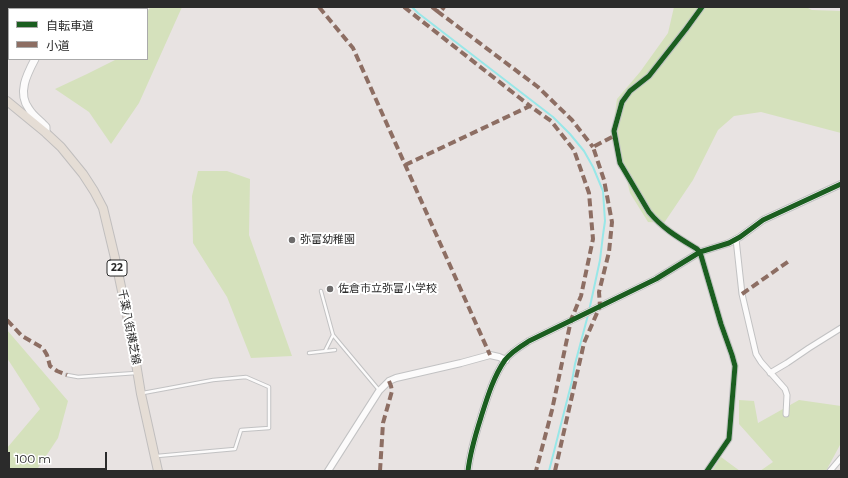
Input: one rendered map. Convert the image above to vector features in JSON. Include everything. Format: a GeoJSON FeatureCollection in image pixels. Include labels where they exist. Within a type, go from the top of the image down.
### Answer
{"type":"FeatureCollection","features":[{"type":"Feature","properties":{"kind":"main road"},"geometry":{"type":"LineString","coordinates":[[34,60],[25,82],[24,100],[28,109],[46,127],[46,133]]}},
{"type":"Feature","properties":{"kind":"main road","name":"千葉八街横芝線"},"geometry":{"type":"LineString","coordinates":[[7,101],[61,147],[83,174],[104,208],[158,471]]}},
{"type":"Feature","properties":{"kind":"street"},"geometry":{"type":"LineString","coordinates":[[702,7],[649,76],[630,91],[622,102],[614,131],[620,163],[649,212],[668,231],[700,252],[719,318],[732,355],[734,366],[729,439],[707,471]]}},
{"type":"Feature","properties":{"kind":"street"},"geometry":{"type":"LineString","coordinates":[[468,471],[469,458],[473,442],[491,386],[506,360],[518,348],[571,320],[656,279],[700,252],[729,243],[763,220],[841,184]]}},
{"type":"Feature","properties":{"kind":"street"},"geometry":{"type":"LineString","coordinates":[[736,239],[742,294],[756,354],[770,373],[785,389],[787,395],[786,414]]}},
{"type":"Feature","properties":{"kind":"street"},"geometry":{"type":"LineString","coordinates":[[770,373],[841,328]]}},
{"type":"Feature","properties":{"kind":"street"},"geometry":{"type":"LineString","coordinates":[[328,471],[379,391],[389,382],[396,378],[490,355],[506,360]]}},
{"type":"Feature","properties":{"kind":"street"},"geometry":{"type":"LineString","coordinates":[[830,471],[841,458]]}},
{"type":"Feature","properties":{"kind":"lane"},"geometry":{"type":"LineString","coordinates":[[321,290],[333,335],[379,391]]}},
{"type":"Feature","properties":{"kind":"lane"},"geometry":{"type":"LineString","coordinates":[[325,351],[333,335]]}},
{"type":"Feature","properties":{"kind":"lane"},"geometry":{"type":"LineString","coordinates":[[309,353],[335,350]]}},
{"type":"Feature","properties":{"kind":"lane"},"geometry":{"type":"LineString","coordinates":[[67,375],[78,376],[138,373]]}},
{"type":"Feature","properties":{"kind":"lane"},"geometry":{"type":"LineString","coordinates":[[141,394],[213,380],[246,377],[269,387],[270,428],[241,430],[235,449],[154,456]]}},
{"type":"Feature","properties":{"kind":"green space"},"geometry":{"type":"Polygon","coordinates":[[[7,7],[41,7],[40,8],[7,7]]]}},
{"type":"Feature","properties":{"kind":"green space"},"geometry":{"type":"Polygon","coordinates":[[[150,7],[182,7],[139,103],[111,144],[89,112],[55,89],[115,60],[148,60],[148,11],[150,7]]]}},
{"type":"Feature","properties":{"kind":"green space"},"geometry":{"type":"Polygon","coordinates":[[[674,7],[806,7],[812,10],[841,11],[841,133],[761,112],[734,116],[718,130],[693,180],[664,223],[648,222],[630,193],[618,144],[614,119],[617,99],[640,72],[668,33],[674,7]]]}},
{"type":"Feature","properties":{"kind":"green space"},"geometry":{"type":"Polygon","coordinates":[[[198,171],[227,171],[250,179],[249,235],[292,356],[251,358],[227,297],[193,243],[192,196],[198,171]]]}},
{"type":"Feature","properties":{"kind":"green space"},"geometry":{"type":"Polygon","coordinates":[[[7,330],[68,401],[58,438],[36,471],[7,471],[7,448],[40,409],[7,358],[7,330]]]}},
{"type":"Feature","properties":{"kind":"green space"},"geometry":{"type":"Polygon","coordinates":[[[739,400],[754,401],[758,423],[799,400],[841,406],[841,443],[826,471],[760,471],[773,462],[739,424],[739,400]]]}},
{"type":"Feature","properties":{"kind":"green space"},"geometry":{"type":"Polygon","coordinates":[[[721,457],[740,471],[712,471],[721,457]]]}},
{"type":"Feature","properties":{"kind":"waterway"},"geometry":{"type":"LineString","coordinates":[[412,7],[553,117],[584,151],[593,167],[603,191],[605,221],[600,260],[589,311]]}},
{"type":"Feature","properties":{"kind":"waterway"},"geometry":{"type":"LineString","coordinates":[[549,471],[588,315]]}},
{"type":"Feature","properties":{"kind":"marked path"},"geometry":{"type":"LineString","coordinates":[[319,7],[353,48],[490,355]]}},
{"type":"Feature","properties":{"kind":"marked path"},"geometry":{"type":"LineString","coordinates":[[404,7],[530,106]]}},
{"type":"Feature","properties":{"kind":"marked path"},"geometry":{"type":"LineString","coordinates":[[432,7],[437,11],[441,11],[444,7]]}},
{"type":"Feature","properties":{"kind":"marked path"},"geometry":{"type":"LineString","coordinates":[[437,11],[538,87],[572,120],[593,147]]}},
{"type":"Feature","properties":{"kind":"marked path"},"geometry":{"type":"LineString","coordinates":[[405,165],[530,106],[551,121],[574,150],[589,193],[593,239],[581,296],[571,320],[552,410],[536,471]]}},
{"type":"Feature","properties":{"kind":"marked path"},"geometry":{"type":"LineString","coordinates":[[555,471],[584,343],[600,306],[599,292],[609,252],[612,222],[604,180],[593,147],[614,136]]}},
{"type":"Feature","properties":{"kind":"marked path"},"geometry":{"type":"LineString","coordinates":[[742,294],[789,261]]}},
{"type":"Feature","properties":{"kind":"marked path"},"geometry":{"type":"LineString","coordinates":[[7,320],[22,336],[43,348],[50,366],[67,375]]}},
{"type":"Feature","properties":{"kind":"marked path"},"geometry":{"type":"LineString","coordinates":[[380,471],[383,423],[392,391],[389,381]]}},
{"type":"Feature","properties":{"kind":"cycle path"},"geometry":{"type":"LineString","coordinates":[[702,7],[649,76],[630,91],[622,102],[614,131],[620,163],[649,212],[666,228],[700,252],[721,324],[732,355],[735,366],[729,439],[707,471]]}},
{"type":"Feature","properties":{"kind":"cycle path"},"geometry":{"type":"LineString","coordinates":[[468,471],[470,456],[484,407],[492,386],[505,360],[516,349],[529,341],[656,279],[700,252],[729,243],[763,220],[841,184]]}},
{"type":"Feature","properties":{"kind":"place","name":"弥富幼稚園"},"geometry":{"type":"Point","coordinates":[292,240]}},
{"type":"Feature","properties":{"kind":"place","name":"佐倉市立弥富小学校"},"geometry":{"type":"Point","coordinates":[330,289]}}]}
